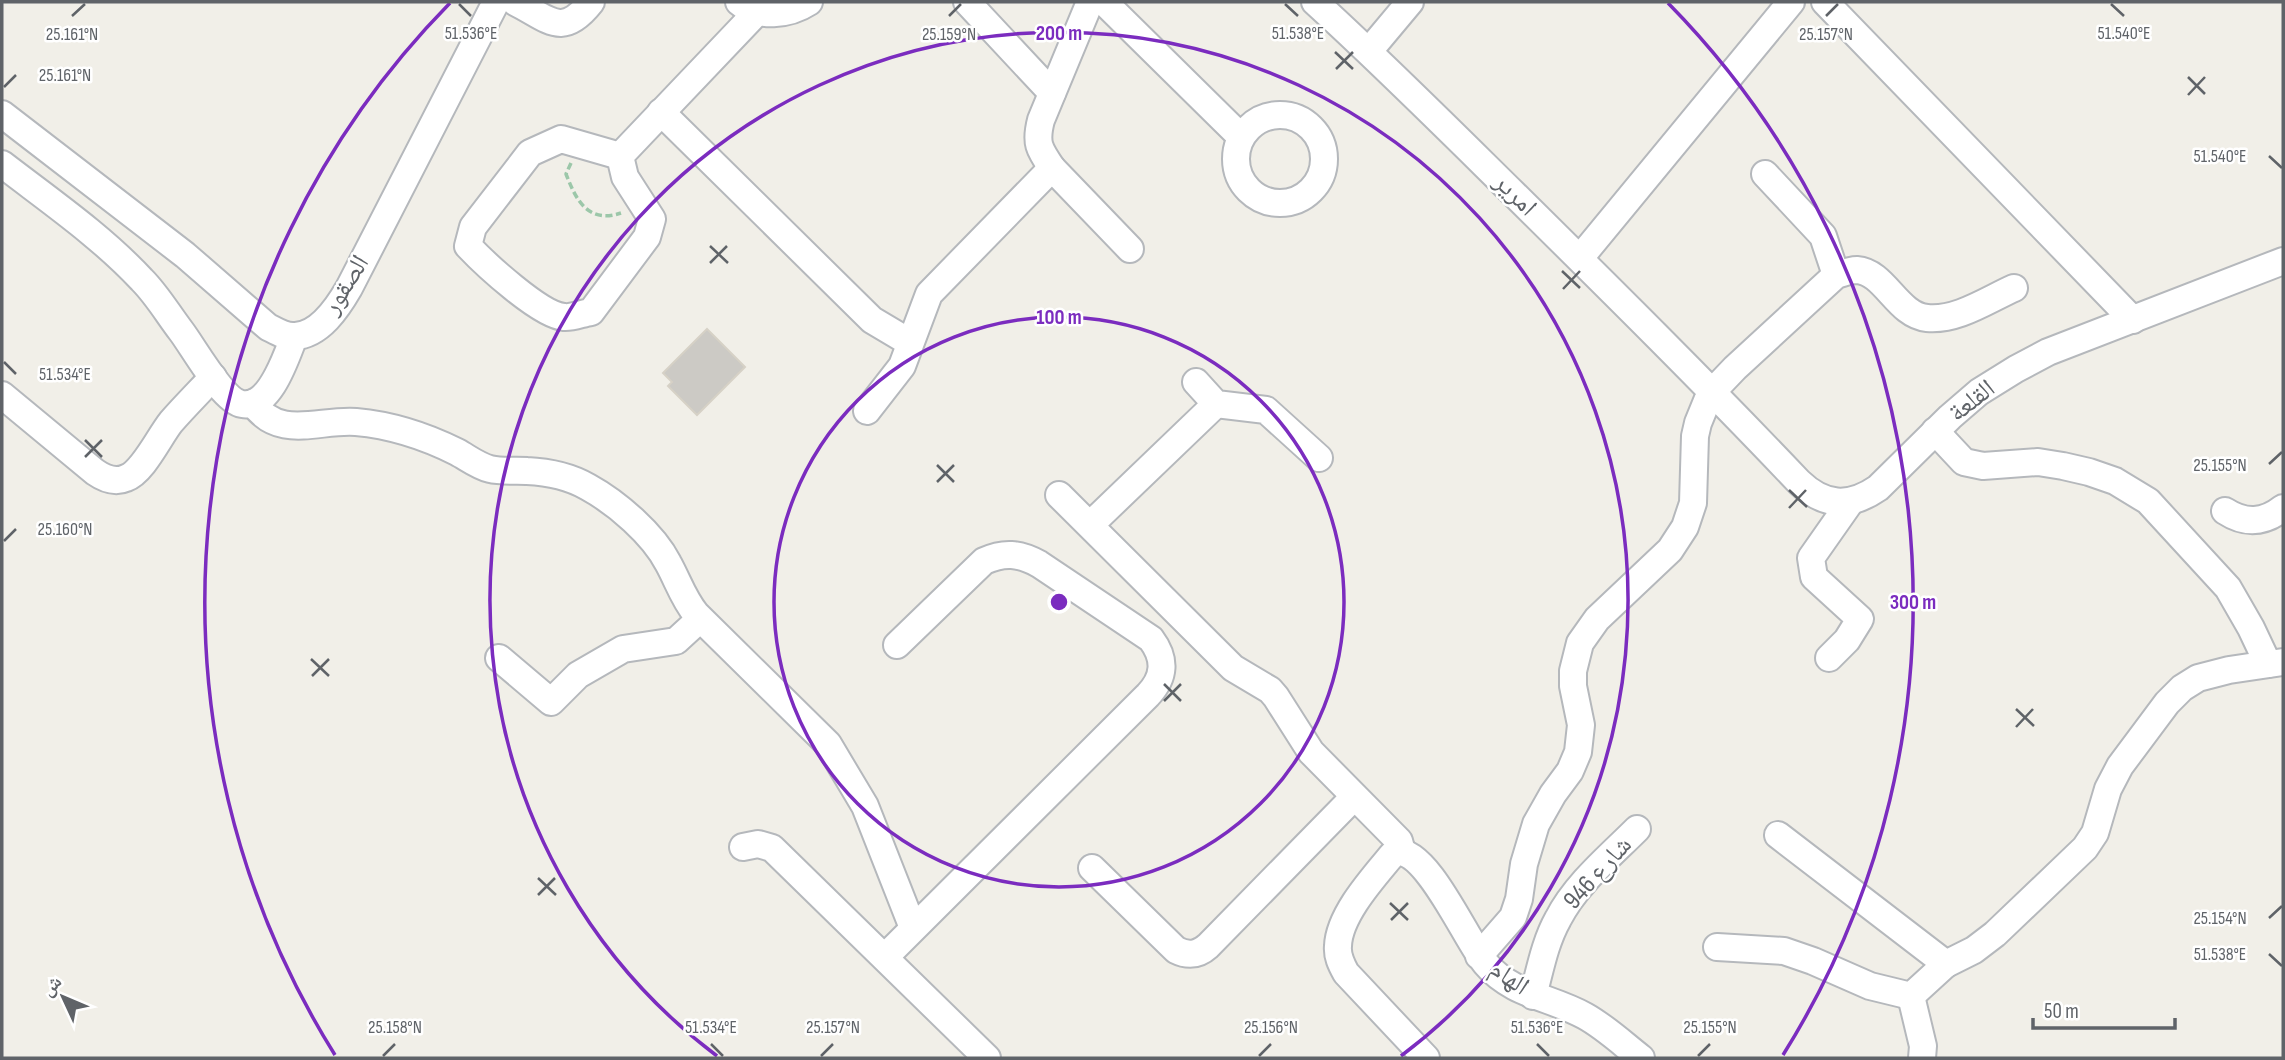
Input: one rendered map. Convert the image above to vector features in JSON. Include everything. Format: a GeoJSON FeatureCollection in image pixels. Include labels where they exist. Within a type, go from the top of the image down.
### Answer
{"type":"FeatureCollection","features":[{"type":"Feature","properties":{"kind":"street","name":"الصقور"},"geometry":{"type":"LineString","coordinates":[[294,337],[311,330],[329,317],[349,288],[496,2]]}},
{"type":"Feature","properties":{"kind":"street"},"geometry":{"type":"LineString","coordinates":[[515,2],[549,20],[565,23],[581,15],[591,2]]}},
{"type":"Feature","properties":{"kind":"street"},"geometry":{"type":"LineString","coordinates":[[620,156],[661,112],[748,7],[787,12],[809,2]]}},
{"type":"Feature","properties":{"kind":"street"},"geometry":{"type":"LineString","coordinates":[[967,2],[1052,93]]}},
{"type":"Feature","properties":{"kind":"street"},"geometry":{"type":"LineString","coordinates":[[1090,2],[1037,136],[1040,150],[1052,168],[1130,249]]}},
{"type":"Feature","properties":{"kind":"street"},"geometry":{"type":"LineString","coordinates":[[1104,2],[1240,136]]}},
{"type":"Feature","properties":{"kind":"street","name":"امرير"},"geometry":{"type":"LineString","coordinates":[[1315,2],[1580,258],[1713,391]]}},
{"type":"Feature","properties":{"kind":"street"},"geometry":{"type":"LineString","coordinates":[[1368,51],[1410,2]]}},
{"type":"Feature","properties":{"kind":"street"},"geometry":{"type":"LineString","coordinates":[[1580,258],[1791,2]]}},
{"type":"Feature","properties":{"kind":"street"},"geometry":{"type":"LineString","coordinates":[[1825,2],[2133,320]]}},
{"type":"Feature","properties":{"kind":"street"},"geometry":{"type":"LineString","coordinates":[[661,112],[872,320],[909,342]]}},
{"type":"Feature","properties":{"kind":"street"},"geometry":{"type":"LineString","coordinates":[[2,114],[174,247],[268,327],[294,337],[274,383],[253,403],[243,405],[232,401],[136,274],[103,242],[2,164]]}},
{"type":"Feature","properties":{"kind":"street"},"geometry":{"type":"LineString","coordinates":[[561,139],[620,156],[625,177],[652,219],[647,237],[591,312],[565,318],[539,307],[468,246],[473,228],[530,153],[561,139]]}},
{"type":"Feature","properties":{"kind":"street"},"geometry":{"type":"LineString","coordinates":[[867,411],[902,366],[929,294],[1052,168]]}},
{"type":"Feature","properties":{"kind":"street"},"geometry":{"type":"LineString","coordinates":[[1765,174],[1824,236],[1836,275]]}},
{"type":"Feature","properties":{"kind":"street","name":"القلعة"},"geometry":{"type":"LineString","coordinates":[[1852,501],[1878,488],[1979,392],[2016,369],[2048,352],[2283,261]]}},
{"type":"Feature","properties":{"kind":"street"},"geometry":{"type":"LineString","coordinates":[[1479,956],[1513,917],[1536,824],[1570,771],[1578,752],[1581,724],[1573,686],[1573,671],[1580,643],[1597,619],[1670,550],[1685,527],[1693,503],[1698,423],[1713,391],[1836,275],[1856,270],[1871,274],[1912,314],[1928,318],[1957,315],[2014,288]]}},
{"type":"Feature","properties":{"kind":"street"},"geometry":{"type":"LineString","coordinates":[[2,395],[95,472],[105,479],[116,481],[136,472],[172,422],[213,377]]}},
{"type":"Feature","properties":{"kind":"street"},"geometry":{"type":"LineString","coordinates":[[1196,382],[1216,404],[1266,410],[1319,458]]}},
{"type":"Feature","properties":{"kind":"street"},"geometry":{"type":"LineString","coordinates":[[1713,391],[1809,492],[1822,499],[1852,501]]}},
{"type":"Feature","properties":{"kind":"street"},"geometry":{"type":"LineString","coordinates":[[253,403],[258,411],[277,424],[292,426],[354,421],[376,425],[432,442],[489,469],[546,472],[575,480],[613,504],[657,545],[669,564],[685,601],[701,619],[828,744],[865,806],[913,928]]}},
{"type":"Feature","properties":{"kind":"street"},"geometry":{"type":"LineString","coordinates":[[1090,525],[1216,404]]}},
{"type":"Feature","properties":{"kind":"street"},"geometry":{"type":"LineString","coordinates":[[1911,996],[1946,964],[1974,950],[1995,934],[2085,848],[2095,832],[2108,789],[2120,766],[2167,703],[2182,688],[2198,678],[2275,663],[2228,588],[2148,500],[2115,481],[2063,466],[2038,462],[1983,466],[1964,463],[1935,431]]}},
{"type":"Feature","properties":{"kind":"street","name":"الهام"},"geometry":{"type":"LineString","coordinates":[[1059,495],[1233,668],[1270,690],[1311,752],[1399,841],[1402,852],[1410,854],[1432,878],[1452,907],[1479,956],[1503,980],[1533,996],[1585,1016],[1641,1058]]}},
{"type":"Feature","properties":{"kind":"street"},"geometry":{"type":"LineString","coordinates":[[1829,658],[1847,640],[1860,619],[1814,577],[1811,558],[1852,501]]}},
{"type":"Feature","properties":{"kind":"street"},"geometry":{"type":"LineString","coordinates":[[2225,511],[2234,517],[2254,521],[2269,517],[2283,508]]}},
{"type":"Feature","properties":{"kind":"street"},"geometry":{"type":"LineString","coordinates":[[884,957],[1157,686],[1163,662],[1159,649],[1151,639],[1026,556],[1012,554],[997,555],[984,561],[897,645]]}},
{"type":"Feature","properties":{"kind":"street"},"geometry":{"type":"LineString","coordinates":[[499,658],[551,702],[578,675],[624,649],[676,641],[701,619]]}},
{"type":"Feature","properties":{"kind":"street"},"geometry":{"type":"LineString","coordinates":[[1092,868],[1176,950],[1196,953],[1208,946],[1354,797]]}},
{"type":"Feature","properties":{"kind":"street","name":"شارع 946"},"geometry":{"type":"LineString","coordinates":[[1533,996],[1549,938],[1567,903],[1637,829]]}},
{"type":"Feature","properties":{"kind":"street"},"geometry":{"type":"LineString","coordinates":[[1777,835],[1946,964]]}},
{"type":"Feature","properties":{"kind":"street"},"geometry":{"type":"LineString","coordinates":[[743,847],[758,844],[772,848],[987,1058]]}},
{"type":"Feature","properties":{"kind":"street"},"geometry":{"type":"LineString","coordinates":[[1402,852],[1392,855],[1358,898],[1340,934],[1338,956],[1346,973],[1426,1058]]}},
{"type":"Feature","properties":{"kind":"street"},"geometry":{"type":"LineString","coordinates":[[1717,947],[1784,951],[1870,986],[1911,996]]}},
{"type":"Feature","properties":{"kind":"street"},"geometry":{"type":"LineString","coordinates":[[1911,996],[1923,1046],[1922,1058]]}},
{"type":"Feature","properties":{"kind":"path"},"geometry":{"type":"LineString","coordinates":[[580,143],[566,174],[575,197],[587,210],[600,215],[615,215],[643,206]]}},
{"type":"Feature","properties":{"kind":"building"},"geometry":{"type":"Polygon","coordinates":[[[707,329],[745,367],[697,415],[668,386],[672,382],[663,373],[707,329]]]}}]}
